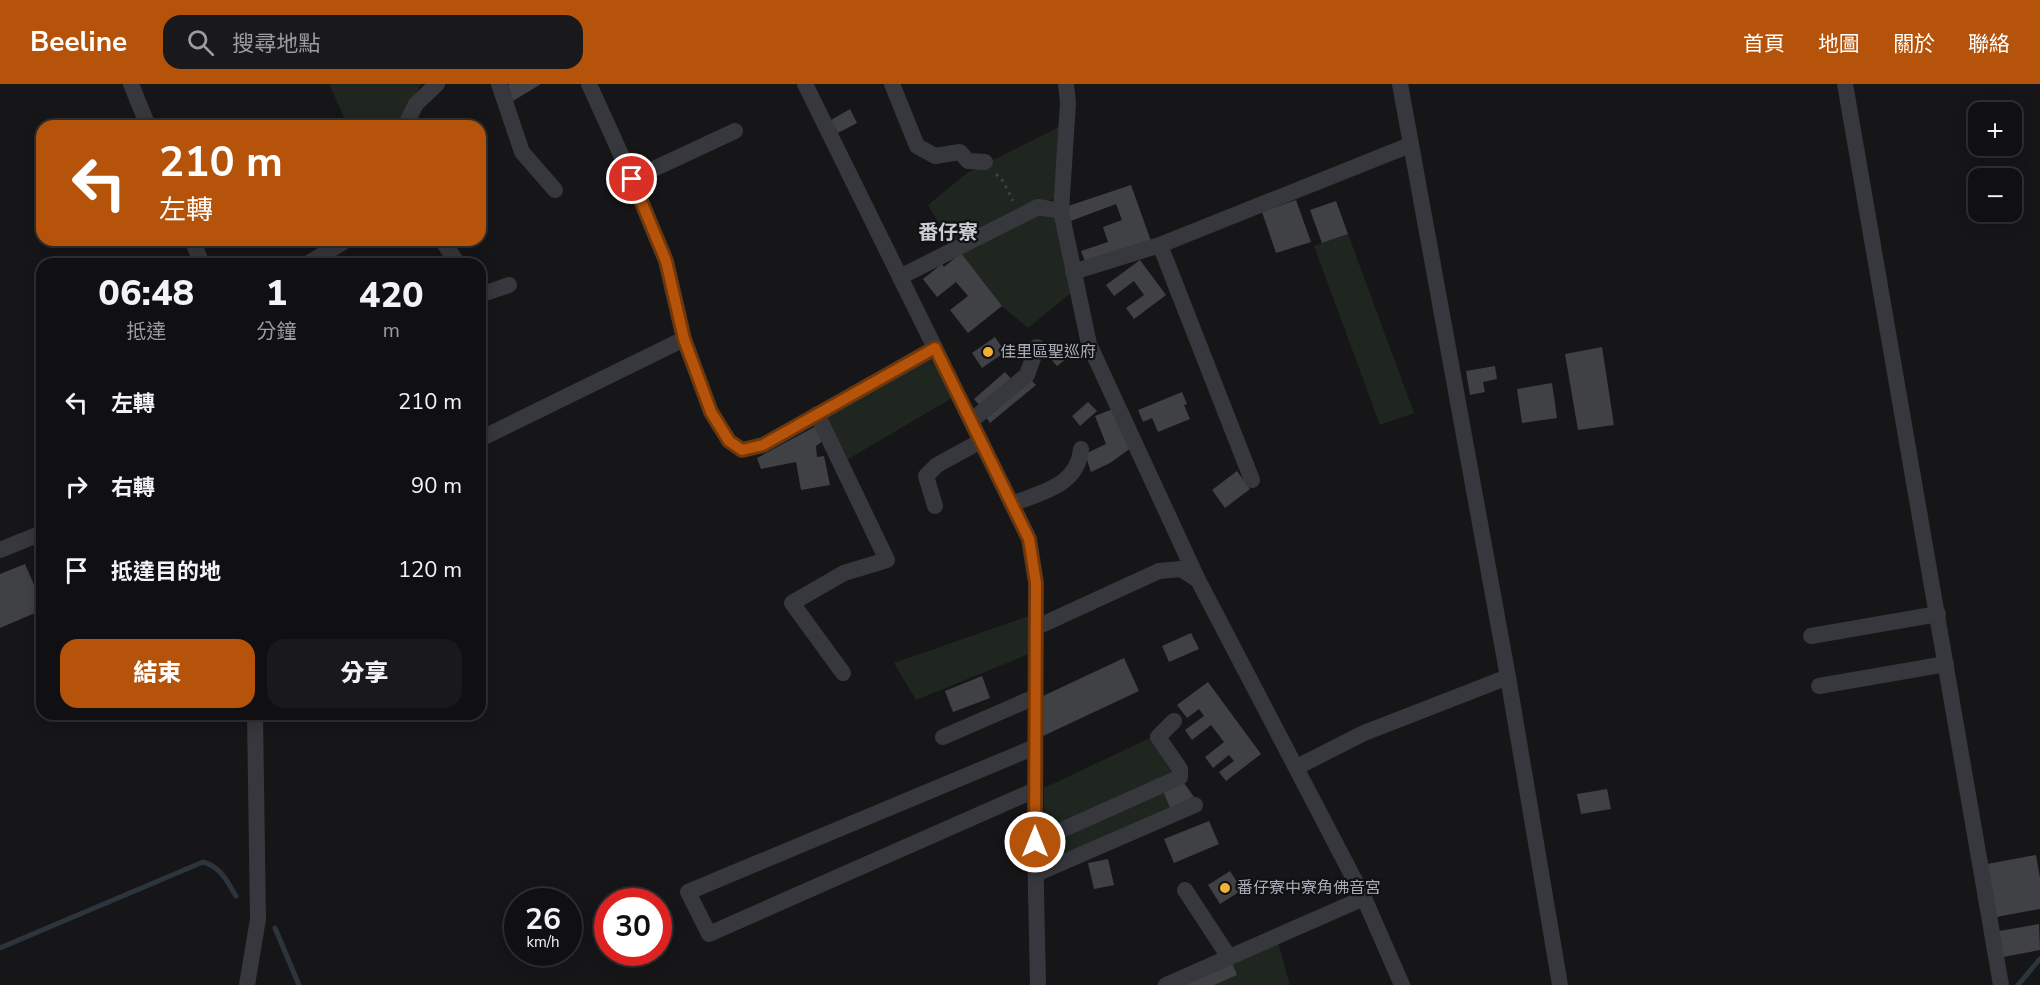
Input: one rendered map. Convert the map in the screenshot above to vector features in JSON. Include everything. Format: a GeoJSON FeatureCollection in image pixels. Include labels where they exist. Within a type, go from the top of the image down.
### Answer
{"type":"FeatureCollection","features":[{"type":"Feature","properties":{"kind":"street"},"geometry":{"type":"LineString","coordinates":[[131,84],[146,120]]}},
{"type":"Feature","properties":{"kind":"street"},"geometry":{"type":"LineString","coordinates":[[408,120],[416,104],[436,84]]}},
{"type":"Feature","properties":{"kind":"street"},"geometry":{"type":"LineString","coordinates":[[499,84],[522,152],[555,190]]}},
{"type":"Feature","properties":{"kind":"street"},"geometry":{"type":"LineString","coordinates":[[589,84],[666,261],[684,339],[711,412],[729,441],[742,450],[763,445],[935,348]]}},
{"type":"Feature","properties":{"kind":"street"},"geometry":{"type":"LineString","coordinates":[[805,84],[1029,539],[1036,583],[1037,627],[1035,842],[1038,985]]}},
{"type":"Feature","properties":{"kind":"street"},"geometry":{"type":"LineString","coordinates":[[892,84],[917,146],[935,156],[960,152],[968,162],[985,162]]}},
{"type":"Feature","properties":{"kind":"street"},"geometry":{"type":"LineString","coordinates":[[1066,84],[1068,103],[1060,211],[1089,344],[1198,580],[1364,898],[1402,985]]}},
{"type":"Feature","properties":{"kind":"street"},"geometry":{"type":"LineString","coordinates":[[1400,84],[1508,677],[1560,985]]}},
{"type":"Feature","properties":{"kind":"street"},"geometry":{"type":"LineString","coordinates":[[1845,84],[2001,985]]}},
{"type":"Feature","properties":{"kind":"street"},"geometry":{"type":"LineString","coordinates":[[632,179],[735,131]]}},
{"type":"Feature","properties":{"kind":"street"},"geometry":{"type":"LineString","coordinates":[[1073,272],[1160,245],[1410,145]]}},
{"type":"Feature","properties":{"kind":"street"},"geometry":{"type":"LineString","coordinates":[[900,278],[1038,207],[1060,211]]}},
{"type":"Feature","properties":{"kind":"street"},"geometry":{"type":"LineString","coordinates":[[1160,245],[1252,480]]}},
{"type":"Feature","properties":{"kind":"street"},"geometry":{"type":"LineString","coordinates":[[317,258],[337,246]]}},
{"type":"Feature","properties":{"kind":"street"},"geometry":{"type":"LineString","coordinates":[[486,293],[509,285]]}},
{"type":"Feature","properties":{"kind":"street"},"geometry":{"type":"LineString","coordinates":[[486,436],[684,339]]}},
{"type":"Feature","properties":{"kind":"street"},"geometry":{"type":"LineString","coordinates":[[971,421],[1027,375],[1037,346]]}},
{"type":"Feature","properties":{"kind":"street"},"geometry":{"type":"LineString","coordinates":[[817,414],[887,560],[844,573],[792,603],[843,673]]}},
{"type":"Feature","properties":{"kind":"street"},"geometry":{"type":"LineString","coordinates":[[935,506],[926,476],[937,465],[981,441]]}},
{"type":"Feature","properties":{"kind":"street"},"geometry":{"type":"LineString","coordinates":[[1012,504],[1063,483],[1073,474],[1080,460],[1081,449]]}},
{"type":"Feature","properties":{"kind":"street"},"geometry":{"type":"LineString","coordinates":[[0,550],[36,535]]}},
{"type":"Feature","properties":{"kind":"street"},"geometry":{"type":"LineString","coordinates":[[1037,627],[1159,571],[1181,569],[1198,580]]}},
{"type":"Feature","properties":{"kind":"street"},"geometry":{"type":"LineString","coordinates":[[1811,636],[1938,614]]}},
{"type":"Feature","properties":{"kind":"street"},"geometry":{"type":"LineString","coordinates":[[1820,686],[1946,664]]}},
{"type":"Feature","properties":{"kind":"street"},"geometry":{"type":"LineString","coordinates":[[1297,767],[1364,732],[1508,677]]}},
{"type":"Feature","properties":{"kind":"street"},"geometry":{"type":"LineString","coordinates":[[942,736],[1035,697]]}},
{"type":"Feature","properties":{"kind":"street"},"geometry":{"type":"LineString","coordinates":[[247,985],[258,919],[255,720]]}},
{"type":"Feature","properties":{"kind":"street"},"geometry":{"type":"LineString","coordinates":[[1035,842],[1180,777],[1180,769],[1158,737],[1174,721]]}},
{"type":"Feature","properties":{"kind":"street"},"geometry":{"type":"LineString","coordinates":[[1035,747],[688,892],[709,934],[1035,790]]}},
{"type":"Feature","properties":{"kind":"street"},"geometry":{"type":"LineString","coordinates":[[1036,874],[1195,805]]}},
{"type":"Feature","properties":{"kind":"street"},"geometry":{"type":"LineString","coordinates":[[1185,890],[1229,957]]}},
{"type":"Feature","properties":{"kind":"street"},"geometry":{"type":"LineString","coordinates":[[1166,985],[1364,898]]}},
{"type":"Feature","properties":{"kind":"path"},"geometry":{"type":"LineString","coordinates":[[985,162],[1003,181],[1020,216]]}},
{"type":"Feature","properties":{"kind":"shaded area"},"geometry":{"type":"Polygon","coordinates":[[[329,84],[421,84],[403,120],[345,120],[329,84]]]}},
{"type":"Feature","properties":{"kind":"shaded area"},"geometry":{"type":"Polygon","coordinates":[[[1061,126],[1057,198],[1036,204],[950,242],[928,205],[967,173],[1061,126]]]}},
{"type":"Feature","properties":{"kind":"shaded area"},"geometry":{"type":"Polygon","coordinates":[[[1037,212],[1055,219],[1071,293],[1028,328],[1002,306],[960,252],[1037,212]]]}},
{"type":"Feature","properties":{"kind":"shaded area"},"geometry":{"type":"Polygon","coordinates":[[[1348,234],[1414,413],[1380,425],[1314,246],[1348,234]]]}},
{"type":"Feature","properties":{"kind":"shaded area"},"geometry":{"type":"Polygon","coordinates":[[[930,358],[952,398],[845,461],[822,417],[930,358]]]}},
{"type":"Feature","properties":{"kind":"shaded area"},"geometry":{"type":"Polygon","coordinates":[[[1029,616],[1029,654],[916,700],[894,663],[1029,616]]]}},
{"type":"Feature","properties":{"kind":"shaded area"},"geometry":{"type":"Polygon","coordinates":[[[1152,737],[1175,770],[1158,779],[1170,808],[1044,862],[1044,788],[1152,737]]]}},
{"type":"Feature","properties":{"kind":"shaded area"},"geometry":{"type":"Polygon","coordinates":[[[1278,942],[1290,985],[1214,985],[1232,963],[1278,942]]]}},
{"type":"Feature","properties":{"kind":"building"},"geometry":{"type":"Polygon","coordinates":[[[541,84],[513,101],[508,85],[541,84]]]}},
{"type":"Feature","properties":{"kind":"building"},"geometry":{"type":"Polygon","coordinates":[[[850,109],[857,123],[838,133],[831,120],[850,109]]]}},
{"type":"Feature","properties":{"kind":"building"},"geometry":{"type":"Polygon","coordinates":[[[1131,185],[1151,241],[1086,264],[1081,251],[1108,242],[1103,227],[1122,220],[1116,204],[1068,222],[1065,207],[1131,185]]]}},
{"type":"Feature","properties":{"kind":"building"},"geometry":{"type":"Polygon","coordinates":[[[1296,200],[1311,242],[1276,253],[1262,212],[1296,200]]]}},
{"type":"Feature","properties":{"kind":"building"},"geometry":{"type":"Polygon","coordinates":[[[1336,201],[1348,234],[1322,243],[1310,210],[1336,201]]]}},
{"type":"Feature","properties":{"kind":"building"},"geometry":{"type":"Polygon","coordinates":[[[961,253],[1002,306],[968,333],[950,310],[968,296],[956,282],[937,297],[923,279],[942,264],[944,267],[961,253]]]}},
{"type":"Feature","properties":{"kind":"building"},"geometry":{"type":"Polygon","coordinates":[[[1140,260],[1166,295],[1134,319],[1126,308],[1144,295],[1134,281],[1114,296],[1106,285],[1140,260]]]}},
{"type":"Feature","properties":{"kind":"building","name":"佳里區聖巡府"},"geometry":{"type":"Polygon","coordinates":[[[995,337],[1005,352],[982,368],[972,353],[995,337]]]}},
{"type":"Feature","properties":{"kind":"building"},"geometry":{"type":"Polygon","coordinates":[[[1056,347],[1066,359],[1057,366],[1047,355],[1056,347]]]}},
{"type":"Feature","properties":{"kind":"building"},"geometry":{"type":"Polygon","coordinates":[[[1602,347],[1614,425],[1578,430],[1565,354],[1602,347]]]}},
{"type":"Feature","properties":{"kind":"building"},"geometry":{"type":"Polygon","coordinates":[[[1495,366],[1497,379],[1483,382],[1485,392],[1470,395],[1466,371],[1495,366]]]}},
{"type":"Feature","properties":{"kind":"building"},"geometry":{"type":"Polygon","coordinates":[[[1005,372],[1013,381],[982,408],[974,399],[1005,372]]]}},
{"type":"Feature","properties":{"kind":"building"},"geometry":{"type":"Polygon","coordinates":[[[1030,379],[1036,385],[990,423],[985,416],[1030,379]]]}},
{"type":"Feature","properties":{"kind":"building"},"geometry":{"type":"Polygon","coordinates":[[[1552,383],[1557,418],[1522,423],[1517,389],[1552,383]]]}},
{"type":"Feature","properties":{"kind":"building"},"geometry":{"type":"Polygon","coordinates":[[[1182,392],[1190,419],[1158,432],[1152,418],[1143,422],[1138,410],[1182,392]]]}},
{"type":"Feature","properties":{"kind":"building"},"geometry":{"type":"Polygon","coordinates":[[[1088,402],[1097,411],[1080,426],[1072,416],[1088,402]]]}},
{"type":"Feature","properties":{"kind":"building"},"geometry":{"type":"Polygon","coordinates":[[[1113,409],[1131,448],[1110,463],[1091,472],[1085,454],[1106,444],[1095,416],[1113,409]]]}},
{"type":"Feature","properties":{"kind":"building"},"geometry":{"type":"Polygon","coordinates":[[[816,426],[823,441],[816,446],[817,457],[824,456],[830,485],[801,490],[796,462],[761,469],[757,458],[816,426]]]}},
{"type":"Feature","properties":{"kind":"building"},"geometry":{"type":"Polygon","coordinates":[[[1237,471],[1250,489],[1225,508],[1212,490],[1237,471]]]}},
{"type":"Feature","properties":{"kind":"building"},"geometry":{"type":"Polygon","coordinates":[[[25,564],[36,589],[36,613],[0,628],[0,574],[25,564]]]}},
{"type":"Feature","properties":{"kind":"building"},"geometry":{"type":"Polygon","coordinates":[[[1191,633],[1199,649],[1169,662],[1162,646],[1191,633]]]}},
{"type":"Feature","properties":{"kind":"building"},"geometry":{"type":"Polygon","coordinates":[[[1124,658],[1139,691],[1043,736],[1043,696],[1124,658]]]}},
{"type":"Feature","properties":{"kind":"building"},"geometry":{"type":"Polygon","coordinates":[[[982,676],[990,698],[953,712],[945,691],[982,676]]]}},
{"type":"Feature","properties":{"kind":"building"},"geometry":{"type":"Polygon","coordinates":[[[1208,682],[1261,754],[1226,781],[1219,772],[1234,761],[1229,755],[1213,768],[1205,757],[1224,742],[1211,725],[1192,740],[1185,730],[1204,716],[1199,709],[1187,718],[1177,705],[1208,682]]]}},
{"type":"Feature","properties":{"kind":"building"},"geometry":{"type":"Polygon","coordinates":[[[1184,783],[1194,797],[1170,808],[1163,791],[1184,783]]]}},
{"type":"Feature","properties":{"kind":"building"},"geometry":{"type":"Polygon","coordinates":[[[1607,789],[1611,809],[1581,814],[1577,794],[1607,789]]]}},
{"type":"Feature","properties":{"kind":"building"},"geometry":{"type":"Polygon","coordinates":[[[1209,821],[1219,844],[1174,863],[1164,839],[1209,821]]]}},
{"type":"Feature","properties":{"kind":"building"},"geometry":{"type":"Polygon","coordinates":[[[2036,855],[2040,878],[2040,909],[1996,917],[1987,864],[2036,855]]]}},
{"type":"Feature","properties":{"kind":"building"},"geometry":{"type":"Polygon","coordinates":[[[1108,859],[1114,885],[1094,889],[1088,863],[1108,859]]]}},
{"type":"Feature","properties":{"kind":"building","name":"番仔寮中寮角佛音宮"},"geometry":{"type":"Polygon","coordinates":[[[1230,871],[1242,890],[1220,904],[1208,885],[1230,871]]]}},
{"type":"Feature","properties":{"kind":"building"},"geometry":{"type":"Polygon","coordinates":[[[2039,924],[2040,950],[2003,957],[1999,931],[2039,924]]]}},
{"type":"Feature","properties":{"kind":"building"},"geometry":{"type":"Polygon","coordinates":[[[1232,963],[1237,975],[1214,985],[1183,985],[1232,963]]]}},
{"type":"Feature","properties":{"kind":"waterway"},"geometry":{"type":"LineString","coordinates":[[0,948],[203,862],[219,871],[236,896]]}},
{"type":"Feature","properties":{"kind":"waterway"},"geometry":{"type":"LineString","coordinates":[[275,928],[299,985]]}},
{"type":"Feature","properties":{"kind":"waterway"},"geometry":{"type":"LineString","coordinates":[[2018,985],[2040,959]]}},
{"type":"Feature","properties":{"kind":"place","name":"佳里區聖巡府"},"geometry":{"type":"Point","coordinates":[988,352]}},
{"type":"Feature","properties":{"kind":"place","name":"番仔寮中寮角佛音宮"},"geometry":{"type":"Point","coordinates":[1225,888]}},
{"type":"Feature","properties":{"kind":"district","name":"番仔寮"},"geometry":{"type":"Point","coordinates":[948,232]}},
{"type":"Feature","properties":{"kind":"route"},"geometry":{"type":"LineString","coordinates":[[632,179],[666,261],[684,339],[711,412],[729,441],[742,450],[763,445],[935,348],[1029,539],[1036,583],[1037,627],[1035,842]]}}]}
